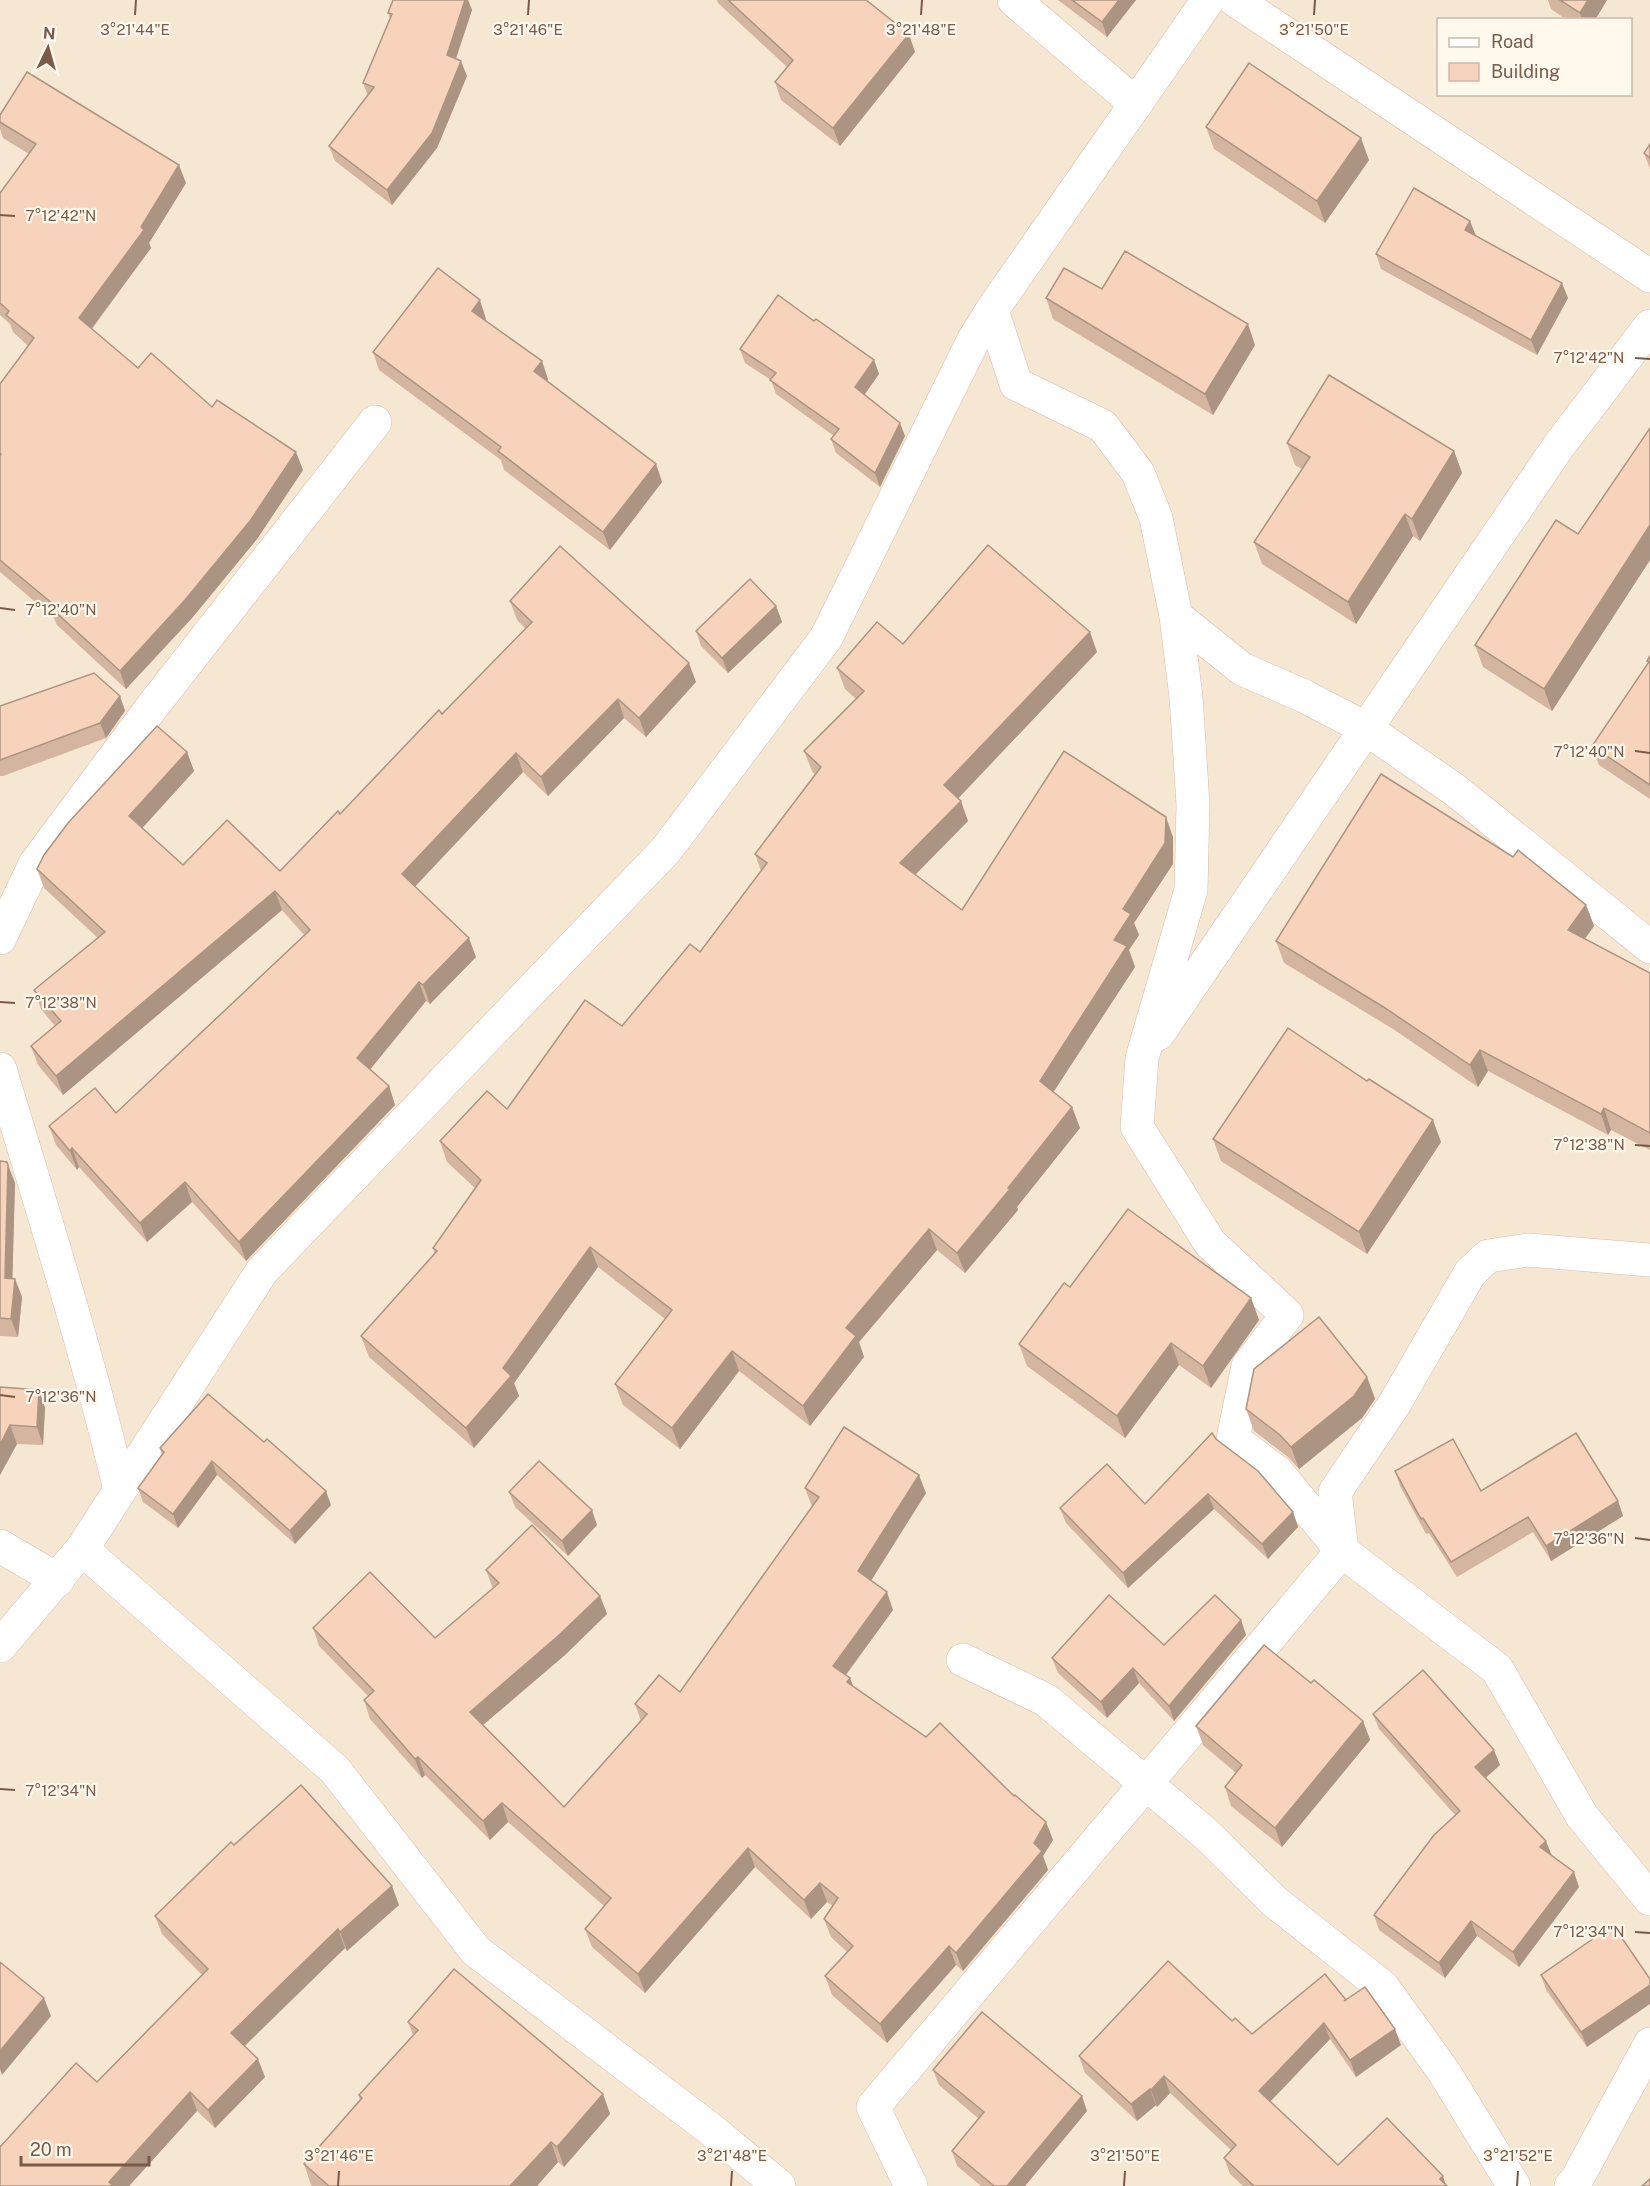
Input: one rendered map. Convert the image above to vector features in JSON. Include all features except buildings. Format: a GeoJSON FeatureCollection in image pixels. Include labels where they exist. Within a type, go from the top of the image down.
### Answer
{"type":"FeatureCollection","features":[{"type":"Feature","properties":{"kind":"street"},"geometry":{"type":"LineString","coordinates":[[1014,0],[1136,104]]}},
{"type":"Feature","properties":{"kind":"street"},"geometry":{"type":"LineString","coordinates":[[0,1646],[82,1549],[262,1271],[666,850],[826,638],[973,341],[992,310],[1208,0]]}},
{"type":"Feature","properties":{"kind":"street"},"geometry":{"type":"LineString","coordinates":[[1234,0],[1650,276]]}},
{"type":"Feature","properties":{"kind":"street"},"geometry":{"type":"LineString","coordinates":[[992,310],[1016,384],[1103,426],[1138,473],[1156,518],[1176,616],[1186,697],[1193,804],[1191,890],[1142,1058],[1137,1127],[1210,1243],[1287,1315],[1248,1366],[1233,1439],[1277,1472],[1342,1551],[1497,1670],[1582,1816],[1650,1899]]}},
{"type":"Feature","properties":{"kind":"street"},"geometry":{"type":"LineString","coordinates":[[1142,1058],[1558,447],[1650,326]]}},
{"type":"Feature","properties":{"kind":"street"},"geometry":{"type":"LineString","coordinates":[[0,938],[35,864],[153,707],[375,422]]}},
{"type":"Feature","properties":{"kind":"street"},"geometry":{"type":"LineString","coordinates":[[1176,616],[1242,669],[1304,696],[1365,728],[1455,790],[1650,947]]}},
{"type":"Feature","properties":{"kind":"street"},"geometry":{"type":"LineString","coordinates":[[0,1069],[104,1421],[120,1490]]}},
{"type":"Feature","properties":{"kind":"street"},"geometry":{"type":"LineString","coordinates":[[911,2186],[873,2107],[1342,1551],[1335,1492],[1395,1403],[1470,1272],[1488,1256],[1528,1250],[1650,1260]]}},
{"type":"Feature","properties":{"kind":"street"},"geometry":{"type":"LineString","coordinates":[[0,1546],[58,1580]]}},
{"type":"Feature","properties":{"kind":"street"},"geometry":{"type":"LineString","coordinates":[[82,1549],[335,1770],[476,1951],[709,2128],[779,2186]]}},
{"type":"Feature","properties":{"kind":"street"},"geometry":{"type":"LineString","coordinates":[[963,1660],[1046,1700],[1206,1834],[1275,1902],[1383,1987],[1444,2072],[1514,2186]]}},
{"type":"Feature","properties":{"kind":"street"},"geometry":{"type":"LineString","coordinates":[[1571,2186],[1577,2180],[1650,2044]]}},
{"type":"Feature","properties":{"kind":"shaded area"},"geometry":{"type":"Polygon","coordinates":[[[0,0],[1650,0],[1650,2186],[0,2186],[0,0]]]}}]}
